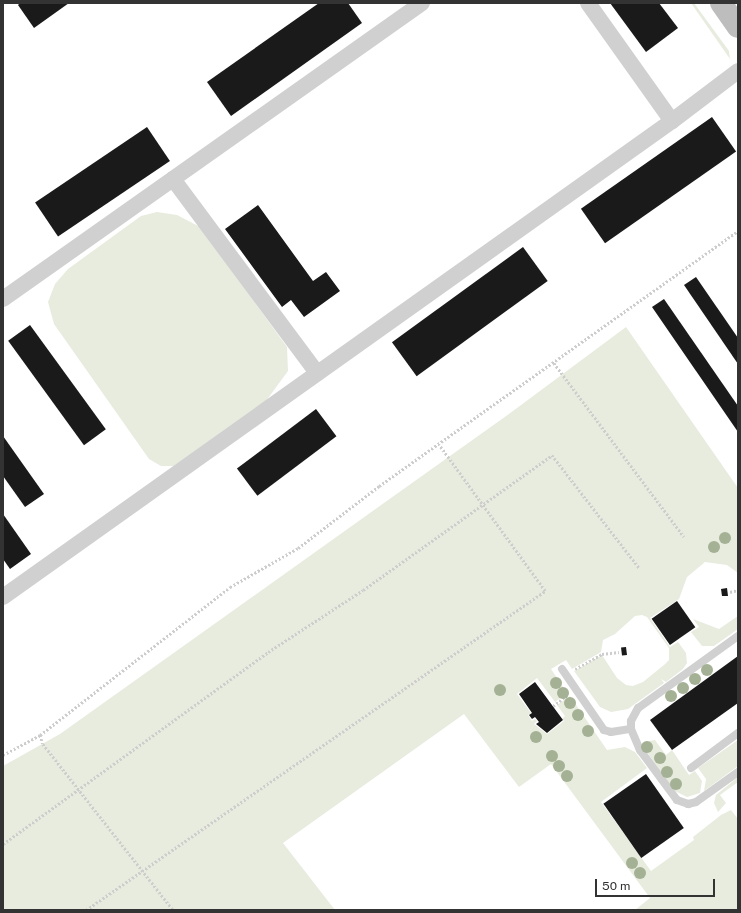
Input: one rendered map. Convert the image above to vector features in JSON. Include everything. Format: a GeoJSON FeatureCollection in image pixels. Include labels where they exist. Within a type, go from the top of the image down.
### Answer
{"type":"FeatureCollection","features":[{"type":"Feature","properties":{"kind":"main road"},"geometry":{"type":"LineString","coordinates":[[721,3],[738,27]]}},
{"type":"Feature","properties":{"kind":"street"},"geometry":{"type":"LineString","coordinates":[[3,300],[422,3]]}},
{"type":"Feature","properties":{"kind":"street"},"geometry":{"type":"LineString","coordinates":[[588,3],[672,121]]}},
{"type":"Feature","properties":{"kind":"street"},"geometry":{"type":"LineString","coordinates":[[3,597],[672,121],[738,71]]}},
{"type":"Feature","properties":{"kind":"street"},"geometry":{"type":"LineString","coordinates":[[173,179],[317,373]]}},
{"type":"Feature","properties":{"kind":"lane"},"geometry":{"type":"LineString","coordinates":[[738,636],[638,708],[633,717],[631,729],[640,750],[678,800],[688,804],[696,802],[738,772]]}},
{"type":"Feature","properties":{"kind":"lane"},"geometry":{"type":"LineString","coordinates":[[564,672],[604,730],[611,732],[631,729]]}},
{"type":"Feature","properties":{"kind":"lane"},"geometry":{"type":"LineString","coordinates":[[690,768],[738,733]]}},
{"type":"Feature","properties":{"kind":"path"},"geometry":{"type":"LineString","coordinates":[[3,755],[40,735],[230,587],[298,548],[738,231]]}},
{"type":"Feature","properties":{"kind":"path"},"geometry":{"type":"LineString","coordinates":[[554,363],[684,537]]}},
{"type":"Feature","properties":{"kind":"path"},"geometry":{"type":"LineString","coordinates":[[86,910],[143,872],[545,591],[481,505],[439,445]]}},
{"type":"Feature","properties":{"kind":"path"},"geometry":{"type":"LineString","coordinates":[[3,844],[268,652],[362,590],[552,455],[640,570]]}},
{"type":"Feature","properties":{"kind":"path"},"geometry":{"type":"LineString","coordinates":[[730,592],[738,590]]}},
{"type":"Feature","properties":{"kind":"path"},"geometry":{"type":"LineString","coordinates":[[564,672],[602,654],[619,652]]}},
{"type":"Feature","properties":{"kind":"path"},"geometry":{"type":"LineString","coordinates":[[553,706],[575,689]]}},
{"type":"Feature","properties":{"kind":"path"},"geometry":{"type":"LineString","coordinates":[[40,735],[43,744],[173,910]]}},
{"type":"Feature","properties":{"kind":"shaded area"},"geometry":{"type":"Polygon","coordinates":[[[691,3],[694,3],[729,51],[730,59],[691,3]]]}},
{"type":"Feature","properties":{"kind":"shaded area"},"geometry":{"type":"Polygon","coordinates":[[[157,212],[177,215],[200,227],[287,347],[288,371],[263,405],[174,466],[161,466],[149,459],[54,324],[48,302],[55,284],[68,269],[141,216],[157,212]]]}},
{"type":"Feature","properties":{"kind":"shaded area"},"geometry":{"type":"Polygon","coordinates":[[[626,327],[738,488],[738,573],[727,565],[705,562],[687,577],[679,599],[650,618],[670,647],[678,642],[686,653],[687,663],[683,669],[666,682],[661,679],[664,683],[628,709],[611,712],[600,707],[574,671],[602,655],[617,678],[626,685],[633,686],[643,682],[664,665],[669,660],[669,648],[647,617],[642,615],[635,616],[615,634],[603,640],[601,652],[572,669],[566,660],[551,669],[567,693],[555,702],[537,678],[517,694],[531,713],[528,715],[532,721],[535,719],[537,721],[534,724],[547,734],[564,721],[562,719],[565,716],[557,705],[570,696],[607,750],[625,747],[635,752],[647,768],[601,802],[651,871],[694,840],[693,837],[721,815],[731,810],[738,819],[738,910],[635,910],[650,898],[551,764],[519,787],[464,714],[283,843],[335,910],[3,910],[3,766],[60,734],[513,411],[626,327]]]}},
{"type":"Feature","properties":{"kind":"shaded area"},"geometry":{"type":"Polygon","coordinates":[[[738,616],[738,629],[714,646],[702,646],[691,632],[699,627],[693,619],[719,629],[738,616]]]}},
{"type":"Feature","properties":{"kind":"shaded area"},"geometry":{"type":"Polygon","coordinates":[[[655,740],[666,755],[672,750],[689,775],[695,771],[702,781],[700,793],[687,797],[673,790],[645,749],[649,741],[655,740]]]}},
{"type":"Feature","properties":{"kind":"shaded area"},"geometry":{"type":"Polygon","coordinates":[[[738,740],[738,766],[704,791],[706,779],[698,768],[738,740]]]}},
{"type":"Feature","properties":{"kind":"shaded area"},"geometry":{"type":"Polygon","coordinates":[[[738,777],[738,782],[720,795],[726,803],[718,812],[714,803],[716,795],[738,777]]]}},
{"type":"Feature","properties":{"kind":"building"},"geometry":{"type":"Polygon","coordinates":[[[20,3],[69,3],[34,28],[18,5],[20,3]]]}},
{"type":"Feature","properties":{"kind":"building"},"geometry":{"type":"Polygon","coordinates":[[[319,3],[348,3],[362,23],[231,116],[207,82],[319,3]]]}},
{"type":"Feature","properties":{"kind":"building"},"geometry":{"type":"Polygon","coordinates":[[[610,3],[659,3],[678,28],[646,52],[610,3]]]}},
{"type":"Feature","properties":{"kind":"building"},"geometry":{"type":"Polygon","coordinates":[[[712,117],[736,151],[605,243],[581,209],[712,117]]]}},
{"type":"Feature","properties":{"kind":"building"},"geometry":{"type":"Polygon","coordinates":[[[147,127],[170,161],[58,236],[35,202],[147,127]]]}},
{"type":"Feature","properties":{"kind":"building"},"geometry":{"type":"Polygon","coordinates":[[[258,205],[313,281],[326,272],[340,291],[304,317],[291,300],[282,307],[225,229],[258,205]]]}},
{"type":"Feature","properties":{"kind":"building"},"geometry":{"type":"Polygon","coordinates":[[[523,247],[548,281],[417,376],[392,342],[523,247]]]}},
{"type":"Feature","properties":{"kind":"building"},"geometry":{"type":"Polygon","coordinates":[[[696,277],[738,338],[738,364],[684,285],[696,277]]]}},
{"type":"Feature","properties":{"kind":"building"},"geometry":{"type":"Polygon","coordinates":[[[664,299],[738,406],[738,432],[652,307],[664,299]]]}},
{"type":"Feature","properties":{"kind":"building"},"geometry":{"type":"Polygon","coordinates":[[[30,325],[106,429],[84,445],[8,341],[30,325]]]}},
{"type":"Feature","properties":{"kind":"building"},"geometry":{"type":"Polygon","coordinates":[[[316,409],[336,436],[257,496],[237,469],[316,409]]]}},
{"type":"Feature","properties":{"kind":"building"},"geometry":{"type":"Polygon","coordinates":[[[3,436],[44,494],[25,507],[3,476],[3,436]]]}},
{"type":"Feature","properties":{"kind":"building"},"geometry":{"type":"Polygon","coordinates":[[[3,514],[31,554],[10,569],[3,559],[3,514]]]}},
{"type":"Feature","properties":{"kind":"building"},"geometry":{"type":"Polygon","coordinates":[[[727,588],[728,596],[722,596],[721,589],[727,588]]]}},
{"type":"Feature","properties":{"kind":"building"},"geometry":{"type":"Polygon","coordinates":[[[677,601],[695,627],[670,645],[652,619],[677,601]]]}},
{"type":"Feature","properties":{"kind":"building"},"geometry":{"type":"Polygon","coordinates":[[[626,647],[627,655],[622,656],[621,648],[626,647]]]}},
{"type":"Feature","properties":{"kind":"building"},"geometry":{"type":"Polygon","coordinates":[[[738,656],[738,703],[672,750],[650,720],[738,656]]]}},
{"type":"Feature","properties":{"kind":"building"},"geometry":{"type":"Polygon","coordinates":[[[535,682],[563,720],[547,733],[536,724],[539,722],[535,717],[532,719],[529,715],[532,713],[519,694],[535,682]]]}},
{"type":"Feature","properties":{"kind":"building"},"geometry":{"type":"Polygon","coordinates":[[[646,774],[684,828],[641,858],[603,804],[646,774]]]}}]}
